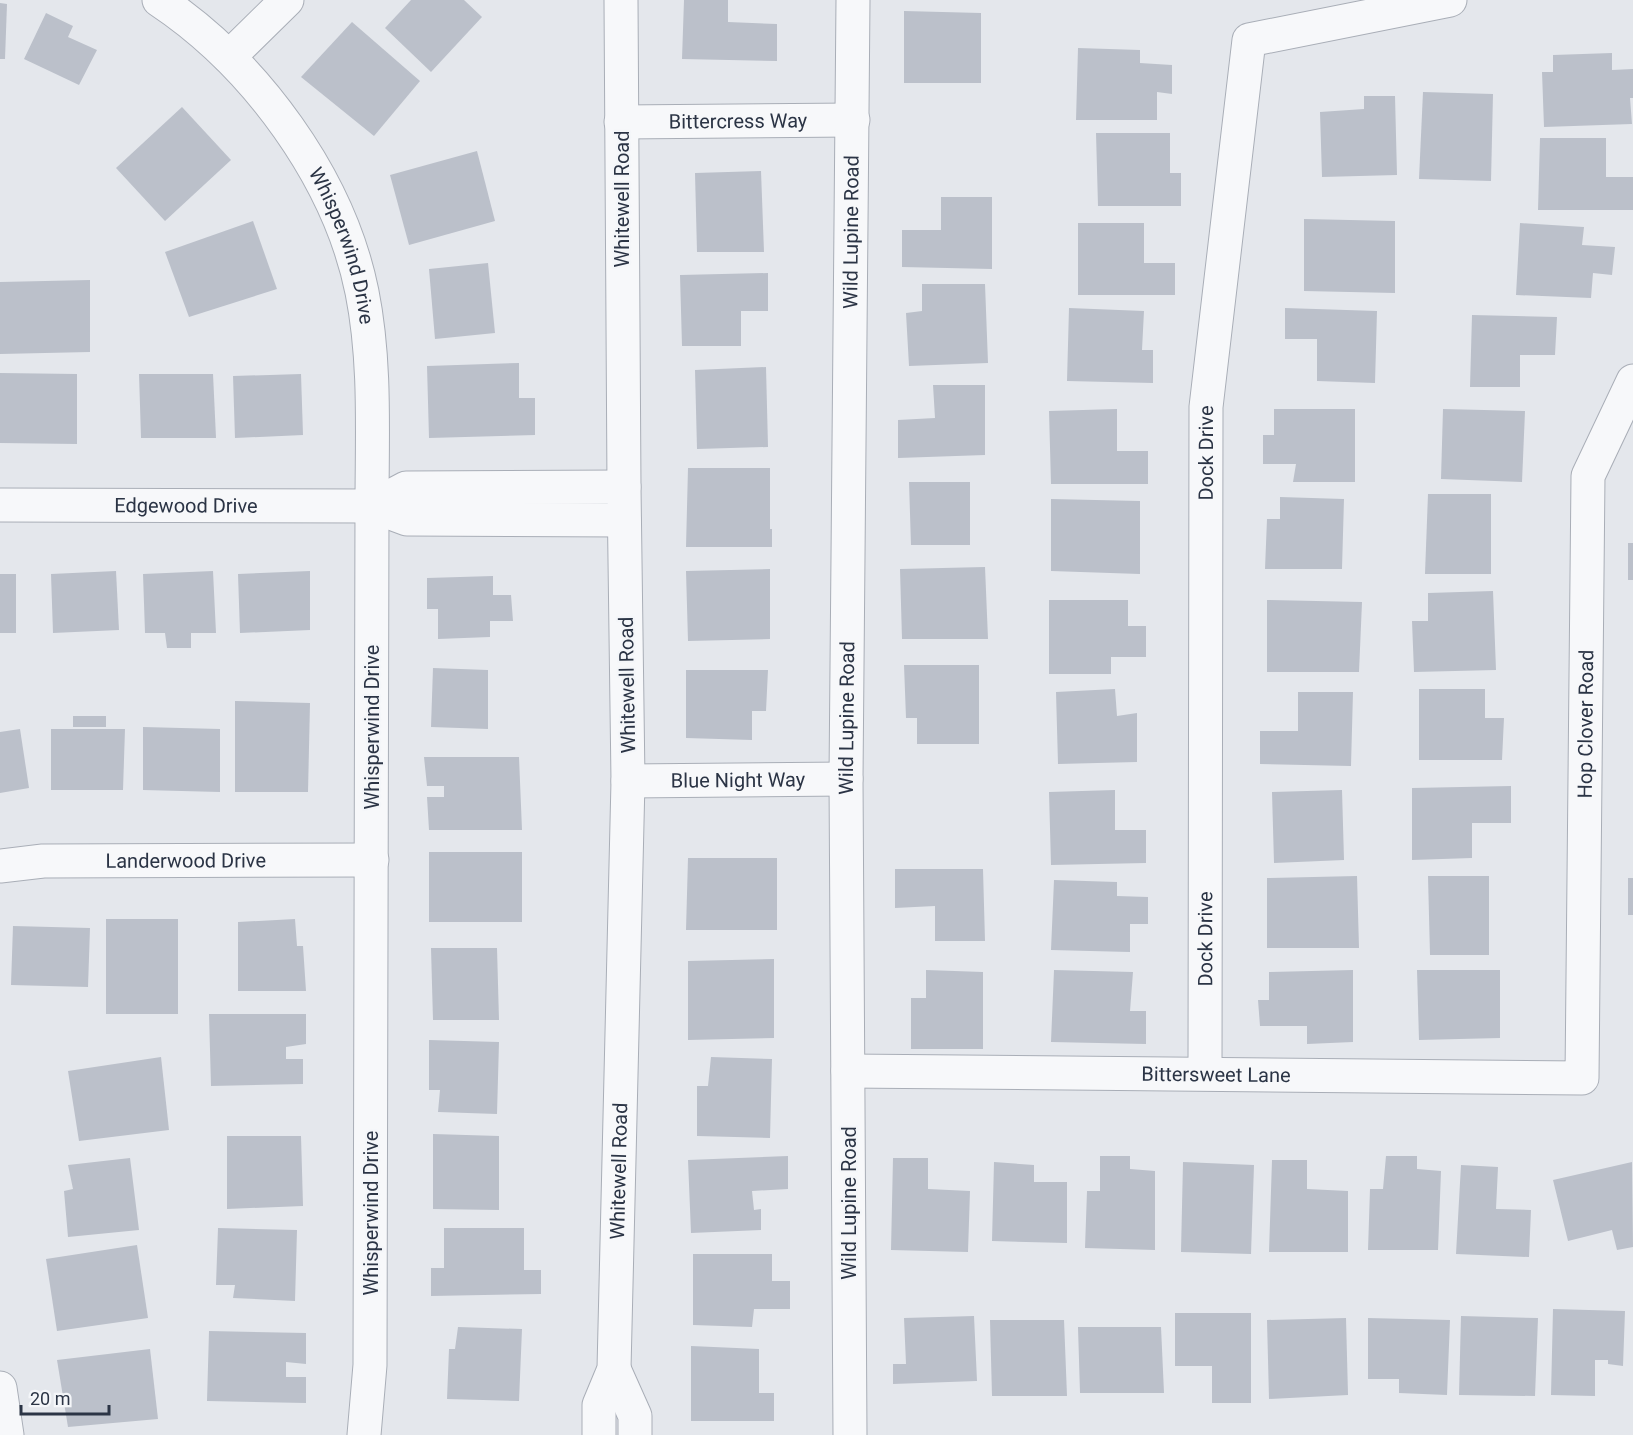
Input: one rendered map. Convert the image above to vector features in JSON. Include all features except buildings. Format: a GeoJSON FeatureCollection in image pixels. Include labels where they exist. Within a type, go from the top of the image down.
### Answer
{"type":"FeatureCollection","features":[{"type":"Feature","properties":{"kind":"street","name":"Whisperwind Drive"},"geometry":{"type":"LineString","coordinates":[[159,0],[186,18],[229,57],[262,94],[298,141],[324,184],[347,236],[362,293],[372,373],[370,1365],[364,1435]]}},
{"type":"Feature","properties":{"kind":"street"},"geometry":{"type":"LineString","coordinates":[[229,57],[287,0]]}},
{"type":"Feature","properties":{"kind":"street","name":"Whitewell Road"},"geometry":{"type":"LineString","coordinates":[[598,1435],[599,1405],[614,1369],[628,781],[621,0]]}},
{"type":"Feature","properties":{"kind":"street","name":"Wild Lupine Road"},"geometry":{"type":"LineString","coordinates":[[850,1435],[846,779],[854,0]]}},
{"type":"Feature","properties":{"kind":"street","name":"Dock Drive"},"geometry":{"type":"LineString","coordinates":[[1205,1073],[1206,407],[1249,40],[1450,0]]}},
{"type":"Feature","properties":{"kind":"street","name":"Bittercress Way"},"geometry":{"type":"LineString","coordinates":[[621,122],[853,120]]}},
{"type":"Feature","properties":{"kind":"street","name":"Hop Clover Road"},"geometry":{"type":"LineString","coordinates":[[1582,1078],[1588,476],[1633,381]]}},
{"type":"Feature","properties":{"kind":"street","name":"Edgewood Drive"},"geometry":{"type":"LineString","coordinates":[[372,506],[406,488],[624,487]]}},
{"type":"Feature","properties":{"kind":"street","name":"Edgewood Drive"},"geometry":{"type":"LineString","coordinates":[[0,505],[372,506],[407,519],[624,520]]}},
{"type":"Feature","properties":{"kind":"street","name":"Blue Night Way"},"geometry":{"type":"LineString","coordinates":[[628,781],[846,779]]}},
{"type":"Feature","properties":{"kind":"street","name":"Landerwood Drive"},"geometry":{"type":"LineString","coordinates":[[0,866],[43,861],[372,860]]}},
{"type":"Feature","properties":{"kind":"street","name":"Bittersweet Lane"},"geometry":{"type":"LineString","coordinates":[[848,1071],[1582,1078]]}},
{"type":"Feature","properties":{"kind":"street","name":"Whitewell Road"},"geometry":{"type":"LineString","coordinates":[[614,1369],[635,1416],[635,1435]]}},
{"type":"Feature","properties":{"kind":"street"},"geometry":{"type":"LineString","coordinates":[[0,1388],[7,1435]]}}]}
